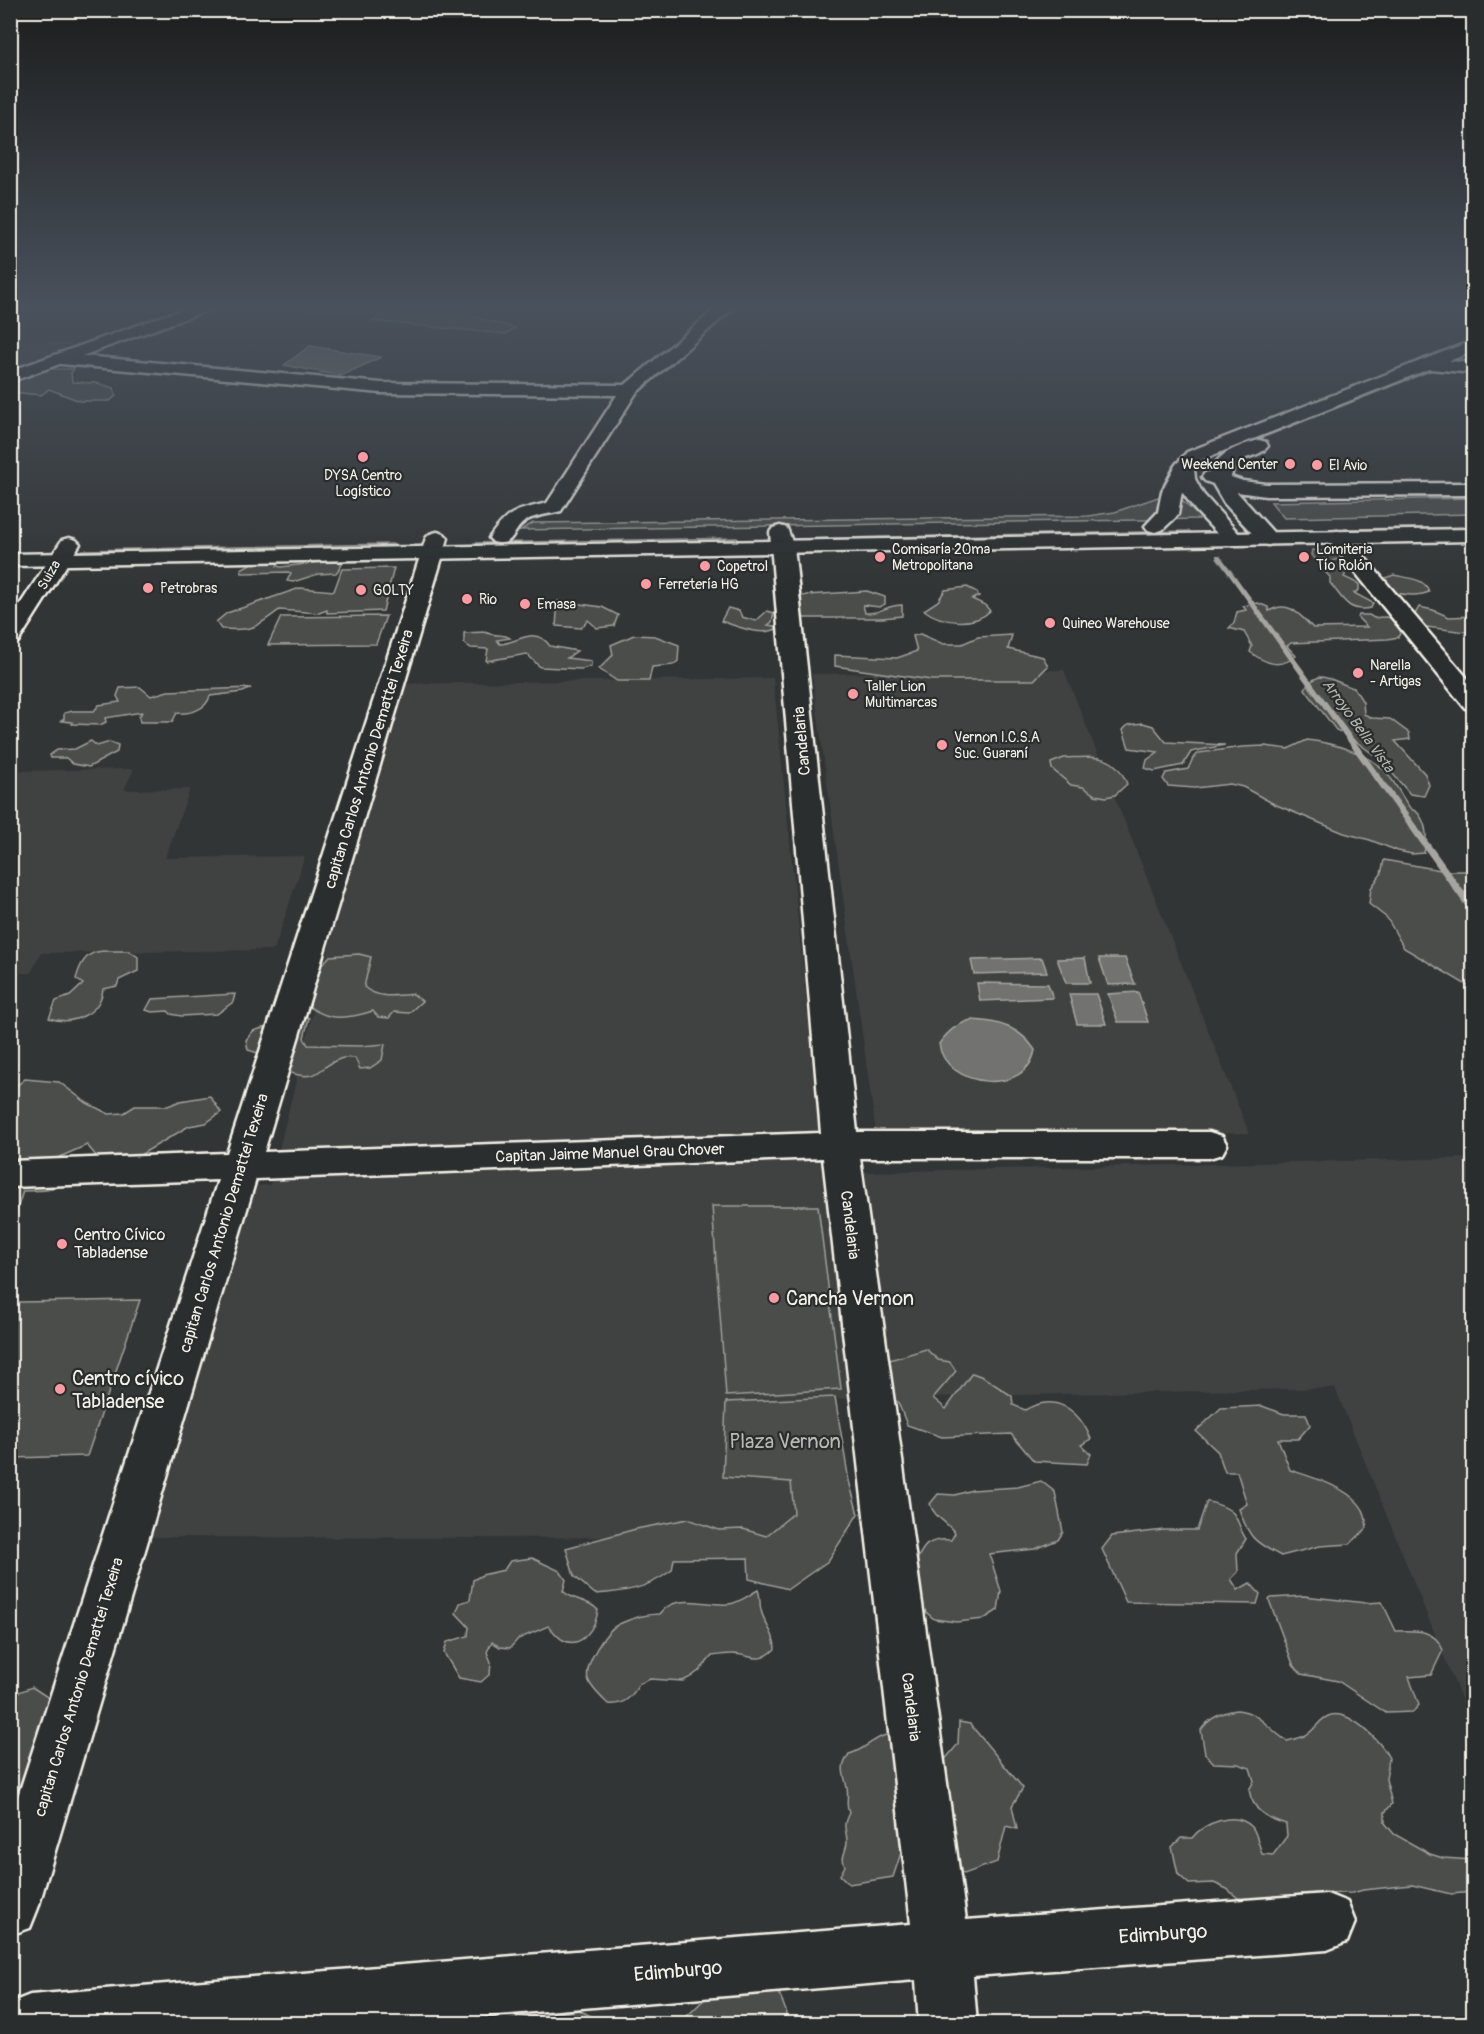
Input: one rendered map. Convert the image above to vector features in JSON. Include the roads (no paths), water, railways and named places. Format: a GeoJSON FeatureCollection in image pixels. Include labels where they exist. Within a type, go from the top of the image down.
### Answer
{"type":"FeatureCollection","features":[{"type":"Feature","properties":{"kind":"main road"},"geometry":{"type":"LineString","coordinates":[[500,538],[519,516],[554,507],[622,400]]}},
{"type":"Feature","properties":{"kind":"main road"},"geometry":{"type":"LineString","coordinates":[[1155,526],[1168,514],[1172,491],[1184,467],[1194,456],[1333,400]]}},
{"type":"Feature","properties":{"kind":"main road"},"geometry":{"type":"LineString","coordinates":[[1223,473],[1239,454],[1378,400]]}},
{"type":"Feature","properties":{"kind":"main road"},"geometry":{"type":"LineString","coordinates":[[1212,447],[1199,460],[1206,475],[1223,473],[1283,479],[1473,477]]}},
{"type":"Feature","properties":{"kind":"main road"},"geometry":{"type":"LineString","coordinates":[[1184,467],[1186,483],[1193,497],[1229,533]]}},
{"type":"Feature","properties":{"kind":"main road"},"geometry":{"type":"LineString","coordinates":[[1223,473],[1266,490],[1473,489]]}},
{"type":"Feature","properties":{"kind":"main road"},"geometry":{"type":"LineString","coordinates":[[1223,473],[1230,498],[1263,532],[1337,537],[1473,535]]}},
{"type":"Feature","properties":{"kind":"main road"},"geometry":{"type":"LineString","coordinates":[[10,560],[63,552],[1229,533],[1473,522]]}},
{"type":"Feature","properties":{"kind":"main road"},"geometry":{"type":"LineString","coordinates":[[436,545],[500,538],[781,540],[1155,526],[1229,533]]}},
{"type":"Feature","properties":{"kind":"main road"},"geometry":{"type":"LineString","coordinates":[[1337,537],[1461,674],[1473,703]]}},
{"type":"Feature","properties":{"kind":"main road","name":"Candelaria"},"geometry":{"type":"LineString","coordinates":[[781,540],[840,1145],[942,1950],[948,2024]]}},
{"type":"Feature","properties":{"kind":"main road"},"geometry":{"type":"LineString","coordinates":[[10,545],[63,552]]}},
{"type":"Feature","properties":{"kind":"main road","name":"capitan Carlos Antonio Demattei Texeira"},"geometry":{"type":"LineString","coordinates":[[10,1908],[436,545]]}},
{"type":"Feature","properties":{"kind":"main road","name":"Suiza"},"geometry":{"type":"LineString","coordinates":[[10,637],[29,610],[63,552]]}},
{"type":"Feature","properties":{"kind":"main road","name":"Capitan Jaime Manuel Grau Chover"},"geometry":{"type":"LineString","coordinates":[[10,1174],[840,1145],[1209,1145]]}},
{"type":"Feature","properties":{"kind":"main road","name":"Edimburgo"},"geometry":{"type":"LineString","coordinates":[[30,2024],[942,1950],[1327,1923]]}},
{"type":"Feature","properties":{"kind":"waterway","name":"Arroyo Bella Vista"},"geometry":{"type":"LineString","coordinates":[[1218,556],[1474,912]]}},
{"type":"Feature","properties":{"kind":"place","name":"DYSA Centro Logístico"},"geometry":{"type":"Point","coordinates":[363,457]}},
{"type":"Feature","properties":{"kind":"place","name":"Weekend Center"},"geometry":{"type":"Point","coordinates":[1290,464]}},
{"type":"Feature","properties":{"kind":"place","name":"El Avio"},"geometry":{"type":"Point","coordinates":[1317,465]}},
{"type":"Feature","properties":{"kind":"place","name":"Comisaría 20ma Metropolitana"},"geometry":{"type":"Point","coordinates":[880,557]}},
{"type":"Feature","properties":{"kind":"place","name":"Lomiteria Tío Rolón"},"geometry":{"type":"Point","coordinates":[1304,557]}},
{"type":"Feature","properties":{"kind":"place","name":"Copetrol"},"geometry":{"type":"Point","coordinates":[705,566]}},
{"type":"Feature","properties":{"kind":"place","name":"Ferretería HG"},"geometry":{"type":"Point","coordinates":[646,584]}},
{"type":"Feature","properties":{"kind":"place","name":"Petrobras"},"geometry":{"type":"Point","coordinates":[148,588]}},
{"type":"Feature","properties":{"kind":"place","name":"GOLTY"},"geometry":{"type":"Point","coordinates":[361,590]}},
{"type":"Feature","properties":{"kind":"place","name":"Rio"},"geometry":{"type":"Point","coordinates":[467,599]}},
{"type":"Feature","properties":{"kind":"place","name":"Emasa"},"geometry":{"type":"Point","coordinates":[525,604]}},
{"type":"Feature","properties":{"kind":"place","name":"Quineo Warehouse"},"geometry":{"type":"Point","coordinates":[1050,623]}},
{"type":"Feature","properties":{"kind":"place","name":"Narella - Artigas"},"geometry":{"type":"Point","coordinates":[1358,673]}},
{"type":"Feature","properties":{"kind":"place","name":"Taller Lion Multimarcas"},"geometry":{"type":"Point","coordinates":[853,694]}},
{"type":"Feature","properties":{"kind":"place","name":"Vernon I.C.S.A Suc. Guaraní"},"geometry":{"type":"Point","coordinates":[942,745]}},
{"type":"Feature","properties":{"kind":"place","name":"Centro Cívico Tabladense"},"geometry":{"type":"Point","coordinates":[62,1244]}},
{"type":"Feature","properties":{"kind":"place","name":"Cancha Vernon"},"geometry":{"type":"Point","coordinates":[774,1298]}},
{"type":"Feature","properties":{"kind":"place","name":"Centro cívico Tabladense"},"geometry":{"type":"Point","coordinates":[60,1389]}},
{"type":"Feature","properties":{"kind":"park label","name":"Plaza Vernon"},"geometry":{"type":"Point","coordinates":[785,1441]}}]}
